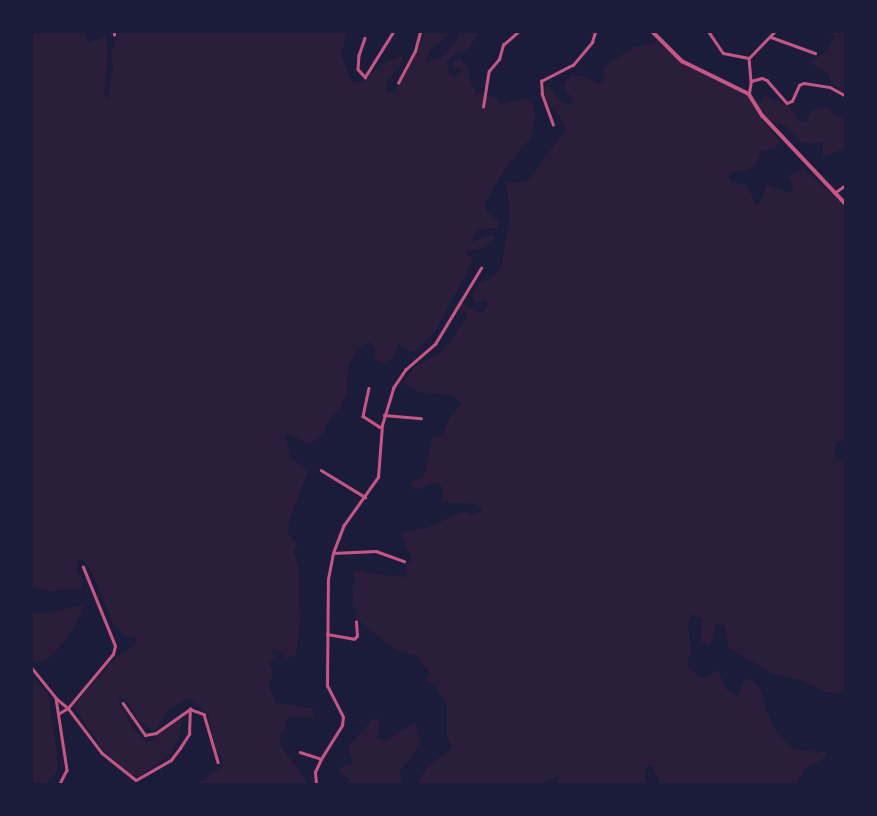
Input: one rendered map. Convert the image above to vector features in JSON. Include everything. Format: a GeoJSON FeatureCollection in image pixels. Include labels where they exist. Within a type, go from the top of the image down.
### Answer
{"type":"FeatureCollection","features":[{"type":"Feature","properties":{"kind":"street"},"geometry":{"type":"LineString","coordinates":[[365,38],[359,55],[358,69],[365,77],[393,32]]}},
{"type":"Feature","properties":{"kind":"street"},"geometry":{"type":"LineString","coordinates":[[398,83],[415,51],[420,32]]}},
{"type":"Feature","properties":{"kind":"street"},"geometry":{"type":"LineString","coordinates":[[483,107],[489,71],[499,59],[503,45],[517,32]]}},
{"type":"Feature","properties":{"kind":"street"},"geometry":{"type":"LineString","coordinates":[[554,125],[542,94],[541,81],[573,65],[592,42],[595,32]]}},
{"type":"Feature","properties":{"kind":"street"},"geometry":{"type":"LineString","coordinates":[[653,32],[682,61],[749,94],[763,116],[845,204]]}},
{"type":"Feature","properties":{"kind":"street"},"geometry":{"type":"LineString","coordinates":[[709,32],[723,53],[749,58]]}},
{"type":"Feature","properties":{"kind":"street"},"geometry":{"type":"LineString","coordinates":[[749,58],[774,32]]}},
{"type":"Feature","properties":{"kind":"street"},"geometry":{"type":"LineString","coordinates":[[771,37],[815,53]]}},
{"type":"Feature","properties":{"kind":"street"},"geometry":{"type":"LineString","coordinates":[[749,58],[749,94]]}},
{"type":"Feature","properties":{"kind":"street"},"geometry":{"type":"LineString","coordinates":[[751,81],[767,80],[787,103],[792,101],[799,85],[804,83],[830,87],[845,96]]}},
{"type":"Feature","properties":{"kind":"street"},"geometry":{"type":"LineString","coordinates":[[834,193],[845,185]]}},
{"type":"Feature","properties":{"kind":"street"},"geometry":{"type":"LineString","coordinates":[[316,785],[315,772],[342,725],[343,717],[327,686],[328,579],[333,553],[344,525],[378,477],[384,415],[393,388],[405,370],[435,344],[481,268]]}},
{"type":"Feature","properties":{"kind":"street"},"geometry":{"type":"LineString","coordinates":[[369,388],[363,416],[382,428]]}},
{"type":"Feature","properties":{"kind":"street"},"geometry":{"type":"LineString","coordinates":[[384,415],[421,418]]}},
{"type":"Feature","properties":{"kind":"street"},"geometry":{"type":"LineString","coordinates":[[321,470],[365,497]]}},
{"type":"Feature","properties":{"kind":"street"},"geometry":{"type":"LineString","coordinates":[[333,553],[376,551],[404,561]]}},
{"type":"Feature","properties":{"kind":"street"},"geometry":{"type":"LineString","coordinates":[[58,714],[68,708],[113,653],[115,646],[83,567]]}},
{"type":"Feature","properties":{"kind":"street"},"geometry":{"type":"LineString","coordinates":[[327,634],[354,639],[357,636],[356,622]]}},
{"type":"Feature","properties":{"kind":"street"},"geometry":{"type":"LineString","coordinates":[[32,668],[56,698],[68,708],[102,753],[136,780],[171,760],[189,734],[190,709]]}},
{"type":"Feature","properties":{"kind":"street"},"geometry":{"type":"LineString","coordinates":[[56,698],[67,770],[60,785]]}},
{"type":"Feature","properties":{"kind":"street"},"geometry":{"type":"LineString","coordinates":[[123,703],[139,732],[150,736],[190,709]]}},
{"type":"Feature","properties":{"kind":"street"},"geometry":{"type":"LineString","coordinates":[[190,709],[208,719],[218,762]]}},
{"type":"Feature","properties":{"kind":"street"},"geometry":{"type":"LineString","coordinates":[[300,752],[321,759]]}},
{"type":"Feature","properties":{"kind":"shaded area"},"geometry":{"type":"Polygon","coordinates":[[[32,32],[85,32],[89,43],[105,36],[108,50],[104,94],[108,99],[113,67],[111,55],[118,32],[347,32],[341,57],[353,82],[363,82],[382,64],[401,56],[403,58],[401,65],[386,83],[387,93],[395,92],[426,32],[451,32],[430,51],[426,62],[443,56],[456,41],[459,32],[480,32],[466,51],[455,54],[446,62],[450,75],[456,77],[462,70],[453,66],[453,61],[460,59],[469,68],[469,78],[476,93],[495,98],[501,105],[526,98],[533,106],[535,117],[532,136],[505,169],[485,202],[486,210],[499,222],[497,228],[477,230],[471,242],[491,235],[495,236],[493,241],[481,249],[467,251],[466,255],[472,257],[470,266],[436,330],[416,351],[408,351],[399,343],[393,358],[382,364],[374,358],[376,349],[370,342],[357,348],[348,368],[347,391],[339,411],[330,417],[323,434],[310,444],[288,434],[285,436],[290,457],[308,471],[289,520],[288,533],[298,545],[293,551],[299,570],[300,621],[296,655],[285,659],[283,652],[271,650],[276,657],[269,663],[273,675],[268,685],[276,703],[313,708],[313,718],[288,717],[285,730],[280,734],[281,746],[308,784],[196,784],[223,766],[223,759],[216,750],[208,714],[190,698],[171,707],[156,729],[150,729],[139,721],[127,700],[121,697],[118,700],[133,729],[146,742],[153,740],[178,717],[182,721],[179,739],[171,753],[140,776],[132,775],[108,756],[73,706],[117,656],[135,645],[136,638],[125,636],[113,624],[93,575],[83,560],[79,559],[76,569],[83,581],[81,589],[49,591],[32,588],[32,32]]]}},
{"type":"Feature","properties":{"kind":"shaded area"},"geometry":{"type":"Polygon","coordinates":[[[824,32],[845,32],[845,94],[831,83],[828,74],[810,62],[827,51],[835,36],[824,32]]]}},
{"type":"Feature","properties":{"kind":"shaded area"},"geometry":{"type":"Polygon","coordinates":[[[656,40],[682,62],[744,93],[779,141],[776,148],[760,152],[756,164],[749,170],[732,172],[729,178],[733,182],[748,186],[755,204],[759,203],[767,185],[790,193],[794,185],[788,176],[803,168],[845,206],[846,440],[838,442],[834,448],[837,460],[846,464],[845,690],[836,694],[825,692],[801,680],[771,673],[729,648],[724,625],[716,624],[713,641],[709,645],[700,641],[703,620],[691,614],[688,622],[691,652],[687,665],[700,678],[709,677],[714,670],[719,673],[726,689],[737,696],[746,679],[752,680],[761,689],[768,715],[777,733],[794,750],[826,752],[824,758],[804,770],[797,784],[660,784],[653,766],[648,765],[645,776],[647,784],[557,784],[559,776],[540,784],[417,784],[427,767],[452,748],[447,736],[447,704],[434,684],[425,681],[430,673],[417,656],[396,650],[354,617],[357,611],[353,604],[354,572],[361,569],[370,574],[404,577],[408,573],[406,565],[412,560],[401,533],[427,528],[464,511],[472,515],[483,510],[476,504],[442,502],[443,489],[438,482],[415,490],[410,482],[424,477],[432,438],[443,436],[449,418],[461,404],[452,395],[418,392],[403,383],[414,368],[441,352],[457,333],[468,314],[455,308],[459,301],[478,313],[483,312],[487,306],[486,301],[475,303],[472,295],[479,283],[492,278],[501,267],[510,218],[506,183],[526,182],[566,130],[556,110],[547,104],[544,93],[547,84],[559,100],[568,104],[574,102],[563,85],[571,75],[599,83],[605,80],[603,71],[609,63],[634,47],[654,44],[656,40]]]}},
{"type":"Feature","properties":{"kind":"shaded area"},"geometry":{"type":"Polygon","coordinates":[[[765,96],[790,106],[799,120],[805,122],[811,111],[826,107],[836,116],[845,118],[845,148],[823,157],[822,142],[803,143],[784,125],[771,122],[757,103],[765,96]]]}},
{"type":"Feature","properties":{"kind":"shaded area"},"geometry":{"type":"Polygon","coordinates":[[[83,605],[82,613],[68,637],[47,660],[37,663],[32,661],[32,613],[49,613],[83,605]]]}},
{"type":"Feature","properties":{"kind":"shaded area"},"geometry":{"type":"Polygon","coordinates":[[[32,676],[48,694],[57,753],[57,772],[47,784],[32,784],[32,676]]]}},
{"type":"Feature","properties":{"kind":"shaded area"},"geometry":{"type":"Polygon","coordinates":[[[373,719],[380,719],[377,738],[387,740],[415,722],[421,744],[399,772],[402,784],[347,784],[350,779],[341,774],[339,768],[353,764],[348,747],[373,719]]]}}]}
